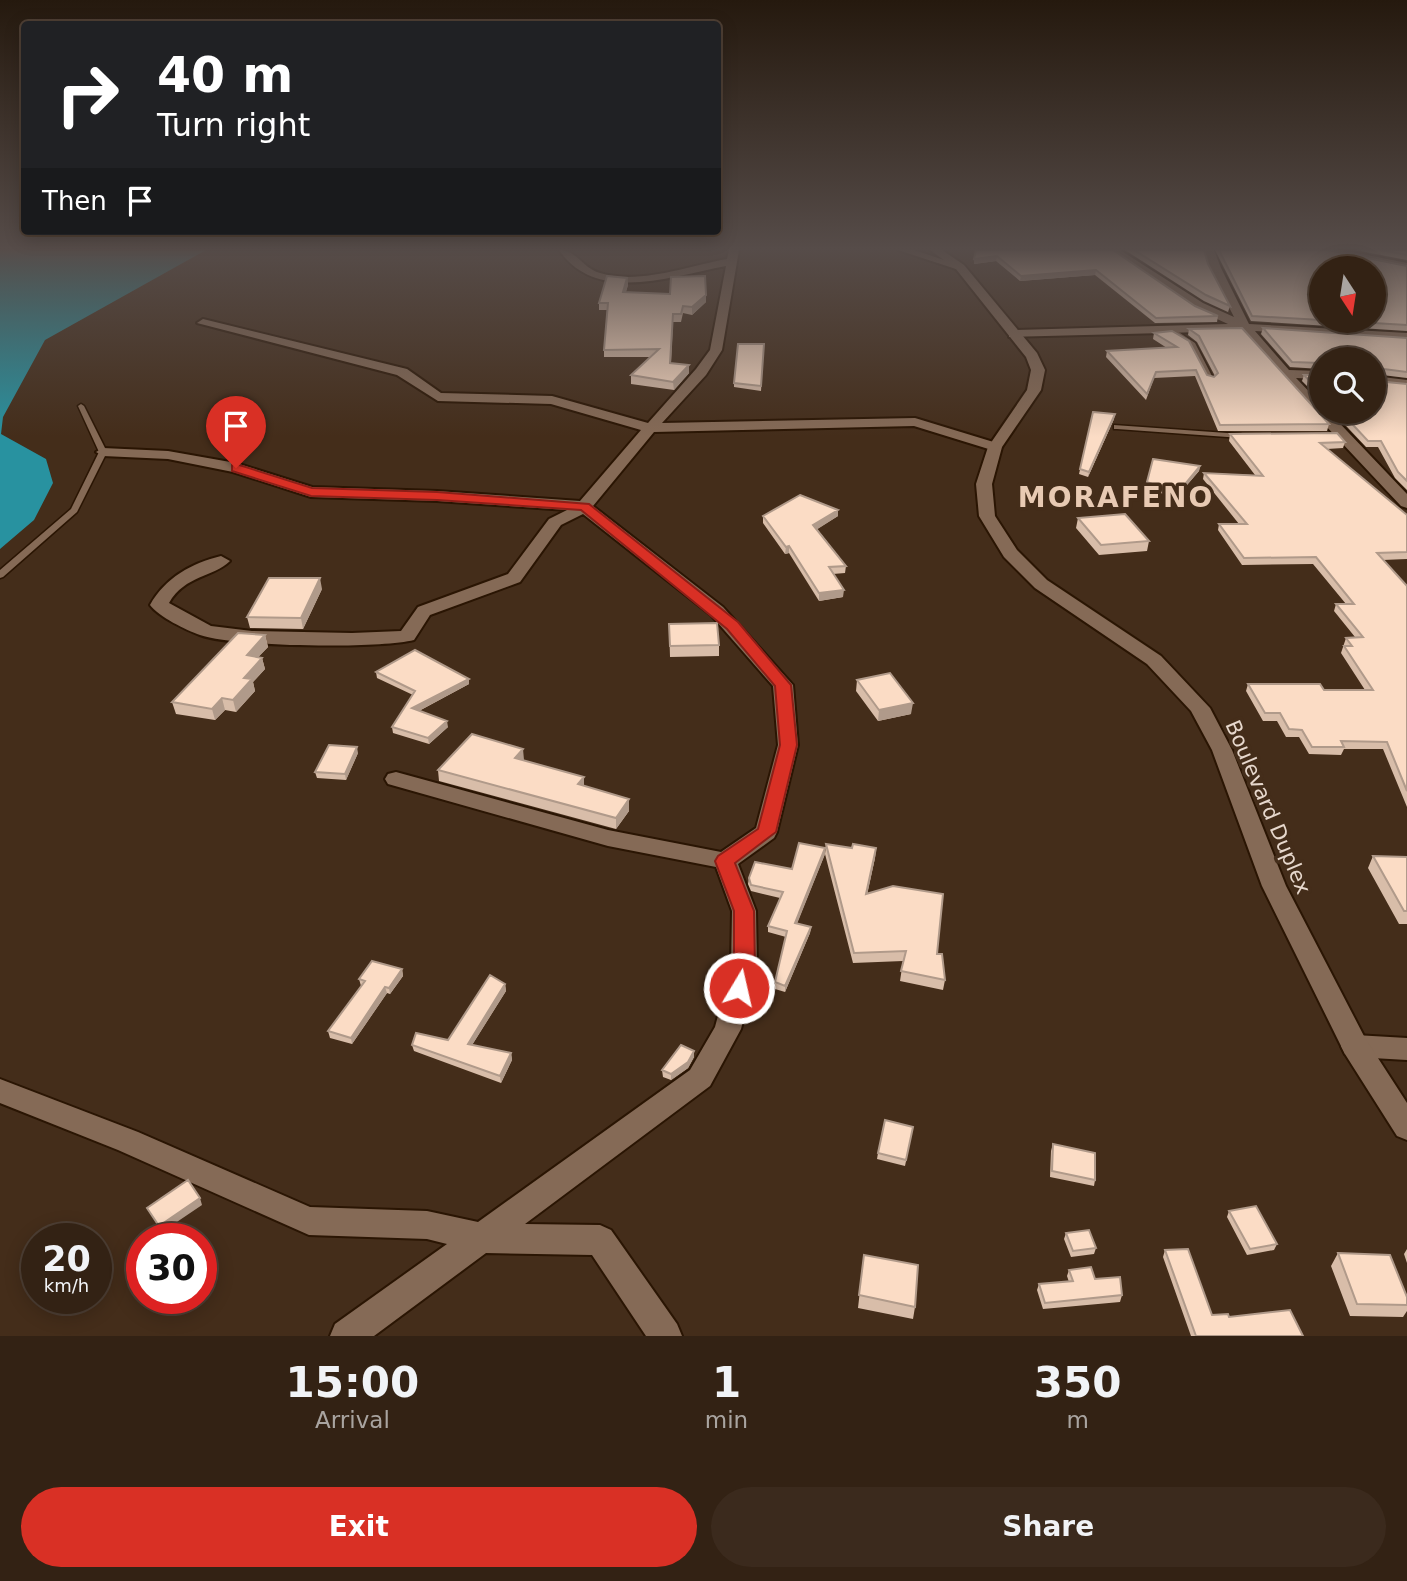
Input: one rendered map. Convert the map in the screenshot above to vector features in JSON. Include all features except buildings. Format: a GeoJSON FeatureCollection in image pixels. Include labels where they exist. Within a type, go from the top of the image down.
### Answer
{"type":"FeatureCollection","features":[{"type":"Feature","properties":{"kind":"street"},"geometry":{"type":"LineString","coordinates":[[221,561],[208,564],[163,594],[159,605],[206,631],[252,637],[352,639],[407,636],[424,611],[514,578],[555,522],[584,507],[701,372],[716,350],[723,312]]}},
{"type":"Feature","properties":{"kind":"street","name":"Boulevard Duplex"},"geometry":{"type":"LineString","coordinates":[[996,312],[1032,356],[1038,370],[1034,390],[995,447],[984,484],[987,516],[1010,553],[1041,584],[1154,660],[1200,708],[1222,750],[1274,886],[1355,1046],[1407,1127]]}},
{"type":"Feature","properties":{"kind":"street"},"geometry":{"type":"LineString","coordinates":[[1213,312],[1245,327]]}},
{"type":"Feature","properties":{"kind":"street"},"geometry":{"type":"LineString","coordinates":[[1238,312],[1245,327],[1337,435],[1407,503]]}},
{"type":"Feature","properties":{"kind":"street"},"geometry":{"type":"LineString","coordinates":[[203,323],[402,372],[438,397],[552,400],[651,428],[915,422],[995,447]]}},
{"type":"Feature","properties":{"kind":"street"},"geometry":{"type":"LineString","coordinates":[[1013,334],[1245,327],[1407,338]]}},
{"type":"Feature","properties":{"kind":"street"},"geometry":{"type":"LineString","coordinates":[[1285,374],[1309,375]]}},
{"type":"Feature","properties":{"kind":"street"},"geometry":{"type":"LineString","coordinates":[[1386,381],[1407,384]]}},
{"type":"Feature","properties":{"kind":"street"},"geometry":{"type":"LineString","coordinates":[[103,452],[168,456],[236,468],[311,492],[437,496],[584,507],[717,611],[783,685],[788,745],[766,832],[725,861],[608,838],[397,779]]}},
{"type":"Feature","properties":{"kind":"street"},"geometry":{"type":"LineString","coordinates":[[347,1336],[699,1078],[728,1029],[744,967],[744,911],[725,861]]}},
{"type":"Feature","properties":{"kind":"street"},"geometry":{"type":"LineString","coordinates":[[1355,1046],[1407,1049]]}},
{"type":"Feature","properties":{"kind":"street"},"geometry":{"type":"LineString","coordinates":[[0,1091],[128,1141],[309,1221],[427,1225],[482,1238],[600,1240],[665,1336]]}},
{"type":"Feature","properties":{"kind":"lane"},"geometry":{"type":"LineString","coordinates":[[1172,330],[1193,344],[1211,380]]}},
{"type":"Feature","properties":{"kind":"lane"},"geometry":{"type":"LineString","coordinates":[[0,575],[74,510],[103,452],[81,406]]}},
{"type":"Feature","properties":{"kind":"lane"},"geometry":{"type":"LineString","coordinates":[[1117,427],[1245,436]]}},
{"type":"Feature","properties":{"kind":"water"},"geometry":{"type":"Polygon","coordinates":[[[0,312],[94,312],[45,340],[3,417],[1,434],[46,459],[53,483],[34,520],[0,549],[0,312]]]}},
{"type":"Feature","properties":{"kind":"district","name":"MORAFENO"},"geometry":{"type":"Point","coordinates":[1116,497]}},
{"type":"Feature","properties":{"kind":"route"},"geometry":{"type":"LineString","coordinates":[[236,468],[311,492],[437,496],[584,507],[733,626],[783,685],[788,745],[766,832],[725,861],[744,911],[744,967],[739,988]]}}]}
